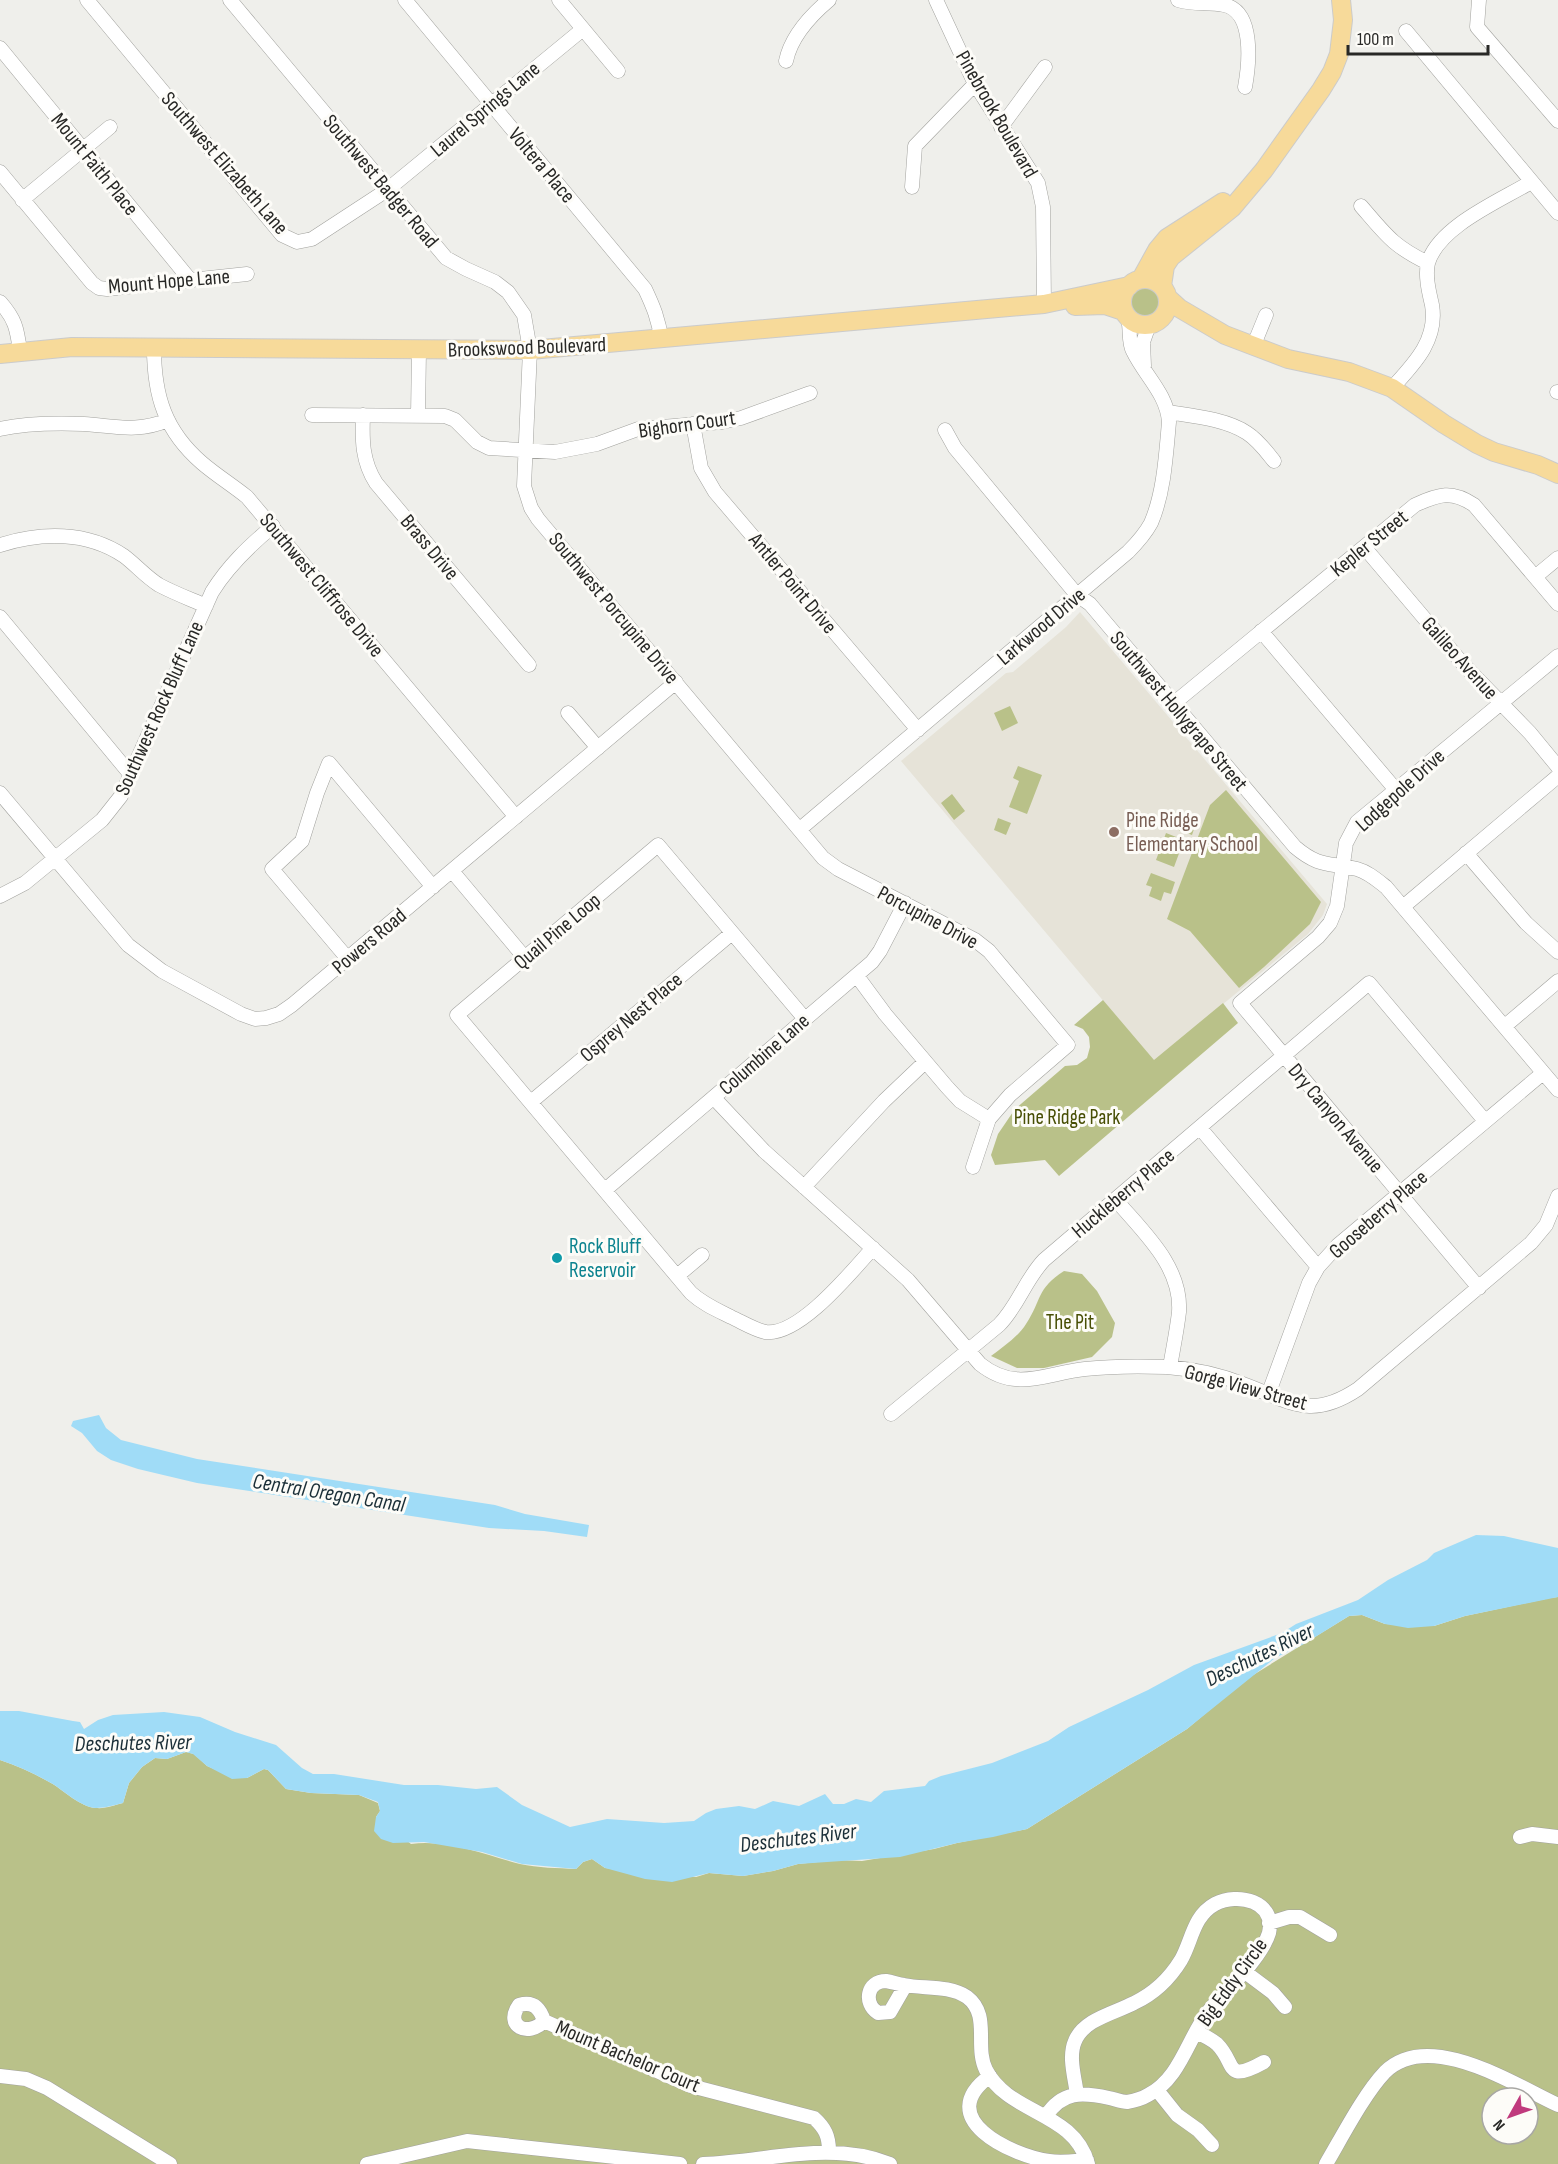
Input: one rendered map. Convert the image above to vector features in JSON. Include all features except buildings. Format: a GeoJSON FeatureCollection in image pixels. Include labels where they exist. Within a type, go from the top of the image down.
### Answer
{"type":"FeatureCollection","features":[{"type":"Feature","properties":{"kind":"main road"},"geometry":{"type":"LineString","coordinates":[[1155,322],[1167,312],[1165,266],[1171,257],[1232,208],[1264,170],[1332,72],[1342,38],[1341,0]]}},
{"type":"Feature","properties":{"kind":"main road"},"geometry":{"type":"LineString","coordinates":[[1225,335],[1196,329],[1174,321],[1136,324],[1126,315],[1122,297],[1167,238],[1227,200],[1244,193]]}},
{"type":"Feature","properties":{"kind":"main road"},"geometry":{"type":"LineString","coordinates":[[1135,282],[1154,281],[1179,308],[1225,335],[1288,359],[1349,372],[1392,388],[1477,444],[1558,474]]}},
{"type":"Feature","properties":{"kind":"main road","name":"Brookswood Boulevard"},"geometry":{"type":"LineString","coordinates":[[1048,304],[1135,282]]}},
{"type":"Feature","properties":{"kind":"main road","name":"Brookswood Boulevard"},"geometry":{"type":"LineString","coordinates":[[0,354],[72,347],[530,351],[1048,304],[1105,305],[1126,315]]}},
{"type":"Feature","properties":{"kind":"main road"},"geometry":{"type":"LineString","coordinates":[[1538,465],[1552,460],[1558,461]]}},
{"type":"Feature","properties":{"kind":"street","name":"Southwest Elizabeth Lane"},"geometry":{"type":"LineString","coordinates":[[87,0],[282,235],[297,242],[312,239],[387,190]]}},
{"type":"Feature","properties":{"kind":"street","name":"Voltera Place"},"geometry":{"type":"LineString","coordinates":[[405,0],[645,289],[654,307],[661,339]]}},
{"type":"Feature","properties":{"kind":"street"},"geometry":{"type":"LineString","coordinates":[[559,0],[618,71]]}},
{"type":"Feature","properties":{"kind":"street"},"geometry":{"type":"LineString","coordinates":[[786,61],[789,47],[795,37],[829,0]]}},
{"type":"Feature","properties":{"kind":"street","name":"Pinebrook Boulevard"},"geometry":{"type":"LineString","coordinates":[[936,0],[975,84],[1033,173],[1041,194],[1048,304]]}},
{"type":"Feature","properties":{"kind":"street"},"geometry":{"type":"LineString","coordinates":[[1178,0],[1223,5],[1233,8],[1240,15],[1250,55],[1245,87]]}},
{"type":"Feature","properties":{"kind":"street"},"geometry":{"type":"LineString","coordinates":[[1479,0],[1477,27],[1558,121]]}},
{"type":"Feature","properties":{"kind":"street","name":"Southwest Badger Road"},"geometry":{"type":"LineString","coordinates":[[235,2],[387,190],[446,258],[495,282],[508,292],[524,315],[530,351]]}},
{"type":"Feature","properties":{"kind":"street","name":"Laurel Springs Lane"},"geometry":{"type":"LineString","coordinates":[[387,190],[583,29]]}},
{"type":"Feature","properties":{"kind":"street"},"geometry":{"type":"LineString","coordinates":[[1406,31],[1558,213]]}},
{"type":"Feature","properties":{"kind":"street","name":"Mount Faith Place"},"geometry":{"type":"LineString","coordinates":[[0,48],[190,281]]}},
{"type":"Feature","properties":{"kind":"street"},"geometry":{"type":"LineString","coordinates":[[1001,127],[1045,67]]}},
{"type":"Feature","properties":{"kind":"street"},"geometry":{"type":"LineString","coordinates":[[912,187],[915,146],[975,84]]}},
{"type":"Feature","properties":{"kind":"street"},"geometry":{"type":"LineString","coordinates":[[22,200],[110,127]]}},
{"type":"Feature","properties":{"kind":"street","name":"Mount Hope Lane"},"geometry":{"type":"LineString","coordinates":[[0,172],[92,284],[99,288],[107,290],[247,274]]}},
{"type":"Feature","properties":{"kind":"street"},"geometry":{"type":"LineString","coordinates":[[1392,388],[1420,357],[1426,346],[1433,311],[1428,283],[1428,263],[1436,248],[1461,223],[1531,182]]}},
{"type":"Feature","properties":{"kind":"street"},"geometry":{"type":"LineString","coordinates":[[1361,206],[1392,242],[1405,252],[1428,263]]}},
{"type":"Feature","properties":{"kind":"street"},"geometry":{"type":"LineString","coordinates":[[0,302],[12,316],[20,351]]}},
{"type":"Feature","properties":{"kind":"street","name":"Larkwood Drive"},"geometry":{"type":"LineString","coordinates":[[800,829],[1142,538],[1151,523],[1160,489],[1169,422],[1161,394],[1132,350],[1126,315]]}},
{"type":"Feature","properties":{"kind":"street"},"geometry":{"type":"LineString","coordinates":[[1253,347],[1266,315]]}},
{"type":"Feature","properties":{"kind":"street"},"geometry":{"type":"LineString","coordinates":[[1144,368],[1143,342],[1155,322]]}},
{"type":"Feature","properties":{"kind":"street","name":"Southwest Cliffrose Drive"},"geometry":{"type":"LineString","coordinates":[[154,348],[156,387],[168,420],[178,438],[204,465],[247,497],[273,526],[516,817]]}},
{"type":"Feature","properties":{"kind":"street"},"geometry":{"type":"LineString","coordinates":[[418,416],[419,350]]}},
{"type":"Feature","properties":{"kind":"street","name":"Southwest Porcupine Drive"},"geometry":{"type":"LineString","coordinates":[[530,351],[524,486],[531,508],[800,829]]}},
{"type":"Feature","properties":{"kind":"street","name":"Bighorn Court"},"geometry":{"type":"LineString","coordinates":[[312,415],[450,417],[477,442],[489,448],[555,452],[578,449],[638,429],[722,422],[741,418],[810,393]]}},
{"type":"Feature","properties":{"kind":"street"},"geometry":{"type":"LineString","coordinates":[[1168,412],[1232,425],[1248,433],[1274,461]]}},
{"type":"Feature","properties":{"kind":"street","name":"Brass Drive"},"geometry":{"type":"LineString","coordinates":[[363,415],[362,447],[365,461],[376,483],[529,665]]}},
{"type":"Feature","properties":{"kind":"street"},"geometry":{"type":"LineString","coordinates":[[0,429],[69,424],[129,429],[168,420]]}},
{"type":"Feature","properties":{"kind":"street","name":"Antler Point Drive"},"geometry":{"type":"LineString","coordinates":[[693,424],[701,468],[715,492],[918,730]]}},
{"type":"Feature","properties":{"kind":"street","name":"Southwest Hollygrape Street"},"geometry":{"type":"LineString","coordinates":[[945,430],[955,448],[1077,595],[1090,604],[1295,847],[1318,863],[1359,870],[1371,875],[1386,886],[1558,1090]]}},
{"type":"Feature","properties":{"kind":"street","name":"Kepler Street"},"geometry":{"type":"LineString","coordinates":[[1173,704],[1415,505],[1434,496],[1461,496],[1474,506],[1558,604]]}},
{"type":"Feature","properties":{"kind":"street","name":"Southwest Rock Bluff Lane"},"geometry":{"type":"LineString","coordinates":[[0,896],[25,883],[112,810],[131,775],[220,578],[234,561],[273,526]]}},
{"type":"Feature","properties":{"kind":"street"},"geometry":{"type":"LineString","coordinates":[[0,545],[49,536],[70,536],[88,540],[107,546],[162,586],[206,606]]}},
{"type":"Feature","properties":{"kind":"street","name":"Galileo Avenue"},"geometry":{"type":"LineString","coordinates":[[1364,547],[1463,664],[1530,733],[1558,767]]}},
{"type":"Feature","properties":{"kind":"street"},"geometry":{"type":"LineString","coordinates":[[1535,577],[1558,558]]}},
{"type":"Feature","properties":{"kind":"street"},"geometry":{"type":"LineString","coordinates":[[0,617],[131,775]]}},
{"type":"Feature","properties":{"kind":"street"},"geometry":{"type":"LineString","coordinates":[[1261,631],[1396,790]]}},
{"type":"Feature","properties":{"kind":"street","name":"Lodgepole Drive"},"geometry":{"type":"LineString","coordinates":[[1240,1003],[1318,937],[1330,923],[1337,906],[1346,843],[1358,822],[1558,656]]}},
{"type":"Feature","properties":{"kind":"street","name":"Powers Road"},"geometry":{"type":"LineString","coordinates":[[0,793],[111,927],[145,960],[248,1016],[255,1019],[266,1018],[279,1014],[348,959],[676,682]]}},
{"type":"Feature","properties":{"kind":"street"},"geometry":{"type":"LineString","coordinates":[[568,713],[598,748]]}},
{"type":"Feature","properties":{"kind":"street"},"geometry":{"type":"LineString","coordinates":[[348,959],[273,869],[302,841],[329,763],[433,887]]}},
{"type":"Feature","properties":{"kind":"street"},"geometry":{"type":"LineString","coordinates":[[1404,906],[1558,776]]}},
{"type":"Feature","properties":{"kind":"street","name":"Porcupine Drive"},"geometry":{"type":"LineString","coordinates":[[800,829],[823,858],[838,869],[975,940],[989,951],[1068,1045],[1010,1095],[989,1119]]}},
{"type":"Feature","properties":{"kind":"street","name":"Quail Pine Loop"},"geometry":{"type":"LineString","coordinates":[[804,1019],[658,845],[457,1014],[691,1293],[704,1303],[751,1327],[766,1332],[777,1332],[799,1321],[828,1296],[873,1248]]}},
{"type":"Feature","properties":{"kind":"street"},"geometry":{"type":"LineString","coordinates":[[1466,853],[1526,923],[1558,952]]}},
{"type":"Feature","properties":{"kind":"street"},"geometry":{"type":"LineString","coordinates":[[452,871],[525,958]]}},
{"type":"Feature","properties":{"kind":"street","name":"Columbine Lane"},"geometry":{"type":"LineString","coordinates":[[605,1190],[856,976],[880,951],[905,903]]}},
{"type":"Feature","properties":{"kind":"street","name":"Osprey Nest Place"},"geometry":{"type":"LineString","coordinates":[[531,1102],[732,933]]}},
{"type":"Feature","properties":{"kind":"street"},"geometry":{"type":"LineString","coordinates":[[856,976],[885,1014],[960,1101],[989,1119],[973,1167]]}},
{"type":"Feature","properties":{"kind":"street"},"geometry":{"type":"LineString","coordinates":[[1505,1026],[1558,981]]}},
{"type":"Feature","properties":{"kind":"street","name":"Huckleberry Place"},"geometry":{"type":"LineString","coordinates":[[891,1414],[969,1351],[1010,1314],[1026,1282],[1044,1260],[1369,983],[1485,1121]]}},
{"type":"Feature","properties":{"kind":"street","name":"Dry Canyon Avenue"},"geometry":{"type":"LineString","coordinates":[[1240,1003],[1479,1288]]}},
{"type":"Feature","properties":{"kind":"street"},"geometry":{"type":"LineString","coordinates":[[804,1187],[884,1101],[925,1062]]}},
{"type":"Feature","properties":{"kind":"street","name":"Gooseberry Place"},"geometry":{"type":"LineString","coordinates":[[1268,1395],[1309,1283],[1318,1268],[1338,1245],[1543,1073]]}},
{"type":"Feature","properties":{"kind":"street","name":"Gorge View Street"},"geometry":{"type":"LineString","coordinates":[[714,1098],[764,1151],[908,1280],[990,1372],[1013,1380],[1036,1379],[1082,1369],[1121,1365],[1170,1368],[1210,1374],[1242,1383],[1285,1402],[1309,1406],[1322,1405],[1346,1397],[1531,1243],[1546,1225],[1558,1196]]}},
{"type":"Feature","properties":{"kind":"street"},"geometry":{"type":"LineString","coordinates":[[1200,1128],[1318,1268]]}},
{"type":"Feature","properties":{"kind":"street"},"geometry":{"type":"LineString","coordinates":[[1116,1200],[1163,1256],[1173,1273],[1179,1310],[1170,1368]]}},
{"type":"Feature","properties":{"kind":"street"},"geometry":{"type":"LineString","coordinates":[[677,1276],[702,1255]]}},
{"type":"Feature","properties":{"kind":"street"},"geometry":{"type":"LineString","coordinates":[[1520,1837],[1532,1834],[1558,1837]]}},
{"type":"Feature","properties":{"kind":"street","name":"Big Eddy Circle"},"geometry":{"type":"LineString","coordinates":[[1227,1899],[1245,1899],[1257,1904],[1264,1911],[1269,1923],[1266,1940],[1245,1972],[1208,2012],[1169,2079],[1157,2090],[1147,2096],[1127,2102],[1095,2095],[1077,2095],[1072,2054],[1075,2040],[1081,2032],[1098,2018],[1136,2002],[1163,1983],[1181,1960],[1197,1921],[1207,1910],[1227,1899]]}},
{"type":"Feature","properties":{"kind":"street"},"geometry":{"type":"LineString","coordinates":[[1269,1923],[1289,1917],[1300,1917],[1330,1935]]}},
{"type":"Feature","properties":{"kind":"street"},"geometry":{"type":"LineString","coordinates":[[1245,1972],[1273,1993],[1285,2007]]}},
{"type":"Feature","properties":{"kind":"street"},"geometry":{"type":"LineString","coordinates":[[905,1986],[944,1989],[961,1994],[972,2002],[978,2009],[982,2028],[983,2064],[990,2076],[1010,2096],[1063,2126],[1085,2152],[1087,2162],[1048,2161],[1006,2147],[986,2136],[973,2121],[969,2112],[974,2090],[990,2076]]}},
{"type":"Feature","properties":{"kind":"street","name":"Mount Bachelor Court"},"geometry":{"type":"LineString","coordinates":[[544,2021],[691,2086],[814,2118],[823,2126],[829,2139],[829,2151]]}},
{"type":"Feature","properties":{"kind":"street"},"geometry":{"type":"LineString","coordinates":[[1196,2032],[1215,2043],[1235,2071],[1243,2072],[1264,2062]]}},
{"type":"Feature","properties":{"kind":"street"},"geometry":{"type":"LineString","coordinates":[[1326,2164],[1375,2084],[1399,2061],[1418,2056],[1456,2058],[1558,2105]]}},
{"type":"Feature","properties":{"kind":"street"},"geometry":{"type":"LineString","coordinates":[[0,2076],[26,2079],[47,2088],[170,2164]]}},
{"type":"Feature","properties":{"kind":"street"},"geometry":{"type":"LineString","coordinates":[[1157,2090],[1177,2115],[1198,2130],[1212,2145]]}},
{"type":"Feature","properties":{"kind":"street"},"geometry":{"type":"LineString","coordinates":[[1046,2116],[1054,2103],[1068,2096],[1077,2095]]}},
{"type":"Feature","properties":{"kind":"street"},"geometry":{"type":"LineString","coordinates":[[367,2164],[467,2141],[680,2164]]}},
{"type":"Feature","properties":{"kind":"street"},"geometry":{"type":"LineString","coordinates":[[703,2164],[829,2151],[871,2157],[890,2164]]}},
{"type":"Feature","properties":{"kind":"shaded area","name":"Pine Ridge Elementary School"},"geometry":{"type":"Polygon","coordinates":[[[1080,612],[1327,904],[1323,915],[1308,934],[1154,1061],[901,761],[1006,673],[1013,672],[1066,627],[1080,612]]]}},
{"type":"Feature","properties":{"kind":"green space"},"geometry":{"type":"Polygon","coordinates":[[[1145,287],[1155,292],[1160,302],[1155,312],[1145,317],[1135,312],[1130,302],[1135,292],[1145,287]]]}},
{"type":"Feature","properties":{"kind":"green space"},"geometry":{"type":"Polygon","coordinates":[[[1010,706],[1018,723],[1002,731],[994,713],[1010,706]]]}},
{"type":"Feature","properties":{"kind":"green space"},"geometry":{"type":"Polygon","coordinates":[[[1018,766],[1042,775],[1027,814],[1009,807],[1019,781],[1013,778],[1018,766]]]}},
{"type":"Feature","properties":{"kind":"green space"},"geometry":{"type":"Polygon","coordinates":[[[1226,790],[1321,902],[1310,924],[1239,988],[1190,931],[1167,919],[1210,805],[1226,790]]]}},
{"type":"Feature","properties":{"kind":"green space"},"geometry":{"type":"Polygon","coordinates":[[[952,794],[965,811],[954,820],[941,803],[952,794]]]}},
{"type":"Feature","properties":{"kind":"green space"},"geometry":{"type":"Polygon","coordinates":[[[1172,814],[1196,823],[1192,835],[1168,826],[1172,814]]]}},
{"type":"Feature","properties":{"kind":"green space"},"geometry":{"type":"Polygon","coordinates":[[[998,818],[1011,823],[1006,835],[994,830],[998,818]]]}},
{"type":"Feature","properties":{"kind":"green space"},"geometry":{"type":"Polygon","coordinates":[[[1166,833],[1184,840],[1174,867],[1156,860],[1166,833]]]}},
{"type":"Feature","properties":{"kind":"green space"},"geometry":{"type":"Polygon","coordinates":[[[1151,873],[1175,882],[1171,894],[1164,892],[1161,901],[1149,896],[1152,887],[1146,885],[1151,873]]]}},
{"type":"Feature","properties":{"kind":"green space","name":"Pine Ridge Park"},"geometry":{"type":"Polygon","coordinates":[[[1103,1000],[1154,1060],[1223,1003],[1238,1023],[1059,1176],[1045,1160],[995,1165],[991,1155],[998,1134],[1015,1109],[1065,1066],[1077,1065],[1087,1058],[1090,1047],[1089,1037],[1083,1029],[1074,1025],[1103,1000]]]}},
{"type":"Feature","properties":{"kind":"green space","name":"The Pit"},"geometry":{"type":"Polygon","coordinates":[[[1064,1271],[1082,1274],[1097,1291],[1115,1323],[1112,1337],[1092,1357],[1044,1368],[1017,1368],[991,1356],[1019,1333],[1031,1316],[1044,1289],[1064,1271]]]}},
{"type":"Feature","properties":{"kind":"green space"},"geometry":{"type":"Polygon","coordinates":[[[1558,1597],[1558,2164],[0,2164],[0,1760],[45,1780],[84,1805],[100,1808],[123,1803],[129,1783],[142,1767],[155,1758],[167,1759],[186,1752],[194,1754],[207,1766],[247,1778],[264,1769],[268,1770],[286,1789],[311,1793],[359,1795],[378,1803],[380,1811],[376,1817],[411,1844],[453,1846],[520,1864],[541,1867],[576,1869],[583,1862],[592,1859],[605,1868],[696,1877],[709,1873],[743,1876],[798,1864],[837,1860],[862,1861],[934,1849],[1027,1829],[1187,1729],[1245,1680],[1349,1616],[1362,1615],[1385,1624],[1434,1626],[1465,1616],[1558,1597]]]}},
{"type":"Feature","properties":{"kind":"water","name":"Central Oregon Canal"},"geometry":{"type":"Polygon","coordinates":[[[99,1415],[106,1428],[121,1440],[197,1459],[495,1505],[525,1514],[589,1525],[587,1537],[544,1531],[489,1528],[197,1483],[138,1469],[111,1460],[97,1451],[82,1433],[71,1426],[73,1421],[99,1415]]]}},
{"type":"Feature","properties":{"kind":"water","name":"Deschutes River"},"geometry":{"type":"Polygon","coordinates":[[[1476,1535],[1504,1536],[1558,1548],[1558,1597],[1465,1616],[1434,1626],[1408,1628],[1385,1624],[1362,1615],[1349,1616],[1304,1644],[1275,1658],[1187,1729],[1027,1829],[900,1857],[798,1864],[743,1876],[709,1873],[672,1882],[645,1879],[605,1868],[592,1859],[583,1862],[576,1869],[522,1864],[482,1852],[424,1842],[393,1843],[381,1839],[374,1831],[376,1817],[380,1811],[378,1802],[359,1795],[311,1793],[286,1789],[268,1770],[264,1769],[247,1778],[232,1779],[207,1766],[193,1754],[186,1752],[167,1759],[155,1758],[142,1767],[129,1783],[123,1803],[100,1808],[84,1805],[45,1780],[0,1760],[0,1711],[19,1711],[80,1722],[84,1729],[98,1720],[113,1715],[164,1712],[200,1717],[235,1732],[276,1745],[302,1768],[313,1774],[334,1774],[404,1785],[438,1785],[476,1789],[497,1787],[522,1805],[570,1827],[607,1819],[664,1823],[694,1821],[716,1809],[739,1806],[755,1809],[773,1801],[799,1806],[825,1794],[833,1804],[844,1804],[856,1799],[871,1802],[884,1791],[925,1786],[929,1781],[941,1776],[992,1763],[1048,1741],[1069,1727],[1148,1690],[1194,1665],[1282,1633],[1296,1624],[1358,1600],[1388,1580],[1427,1560],[1434,1553],[1476,1535]]]}},
{"type":"Feature","properties":{"kind":"place","name":"Pine Ridge Elementary School"},"geometry":{"type":"Point","coordinates":[1114,832]}},
{"type":"Feature","properties":{"kind":"place","name":"Rock Bluff Reservoir"},"geometry":{"type":"Point","coordinates":[557,1258]}}]}
